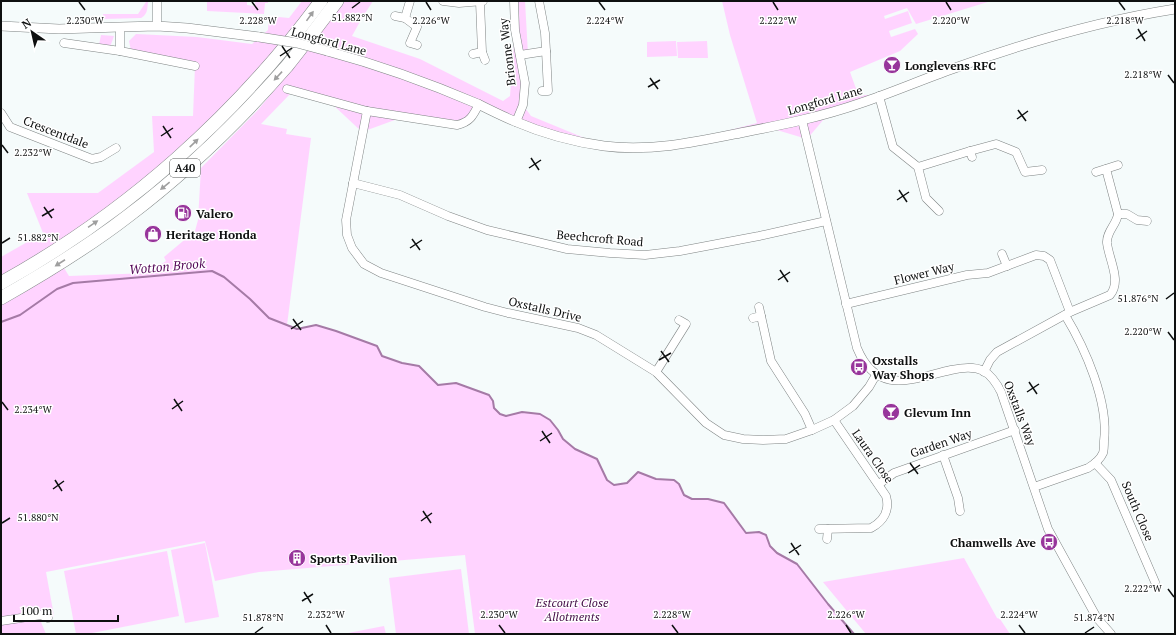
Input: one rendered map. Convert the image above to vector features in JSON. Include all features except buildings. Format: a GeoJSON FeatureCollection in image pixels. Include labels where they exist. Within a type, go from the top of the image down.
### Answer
{"type":"FeatureCollection","features":[{"type":"Feature","properties":{"kind":"highway","name":"A40"},"geometry":{"type":"LineString","coordinates":[[1,283],[34,264],[114,210],[180,157],[236,103],[265,71],[306,22],[321,1]]}},
{"type":"Feature","properties":{"kind":"highway","name":"A40"},"geometry":{"type":"LineString","coordinates":[[1,298],[33,280],[78,251],[128,216],[175,178],[243,114],[282,71],[336,1]]}},
{"type":"Feature","properties":{"kind":"street"},"geometry":{"type":"LineString","coordinates":[[157,1],[157,26]]}},
{"type":"Feature","properties":{"kind":"street"},"geometry":{"type":"LineString","coordinates":[[405,18],[410,1]]}},
{"type":"Feature","properties":{"kind":"street"},"geometry":{"type":"LineString","coordinates":[[443,1],[458,3],[481,1],[483,56],[473,54]]}},
{"type":"Feature","properties":{"kind":"street","name":"Brionne Way"},"geometry":{"type":"LineString","coordinates":[[514,1],[515,30],[525,83],[523,105],[516,122]]}},
{"type":"Feature","properties":{"kind":"street"},"geometry":{"type":"LineString","coordinates":[[539,1],[545,33],[549,91]]}},
{"type":"Feature","properties":{"kind":"street","name":"Longford Lane"},"geometry":{"type":"LineString","coordinates":[[1,26],[59,29],[157,26],[187,28],[297,43],[407,75],[478,104],[516,122],[567,138],[604,146],[635,148],[668,146],[706,141],[802,120],[862,103],[953,68],[1045,39],[1101,24],[1175,9]]}},
{"type":"Feature","properties":{"kind":"street"},"geometry":{"type":"LineString","coordinates":[[395,16],[405,18],[417,27],[410,43]]}},
{"type":"Feature","properties":{"kind":"street"},"geometry":{"type":"LineString","coordinates":[[120,27],[120,52]]}},
{"type":"Feature","properties":{"kind":"street"},"geometry":{"type":"LineString","coordinates":[[64,43],[93,43],[120,52],[182,60],[195,66]]}},
{"type":"Feature","properties":{"kind":"street"},"geometry":{"type":"LineString","coordinates":[[520,55],[546,51]]}},
{"type":"Feature","properties":{"kind":"street"},"geometry":{"type":"LineString","coordinates":[[287,89],[367,111],[457,125],[466,123],[472,118],[478,104]]}},
{"type":"Feature","properties":{"kind":"street"},"geometry":{"type":"LineString","coordinates":[[880,96],[893,147],[918,167],[926,198],[938,211]]}},
{"type":"Feature","properties":{"kind":"street","name":"Oxstalls Drive"},"geometry":{"type":"LineString","coordinates":[[367,111],[346,220],[346,234],[352,248],[364,264],[381,273],[508,313],[578,328],[596,335],[656,372],[706,423],[724,435],[743,439],[763,440],[786,438],[812,430],[834,420],[853,406],[876,375]]}},
{"type":"Feature","properties":{"kind":"street","name":"Crescentdale"},"geometry":{"type":"LineString","coordinates":[[1,113],[10,127],[92,158],[111,155],[116,148]]}},
{"type":"Feature","properties":{"kind":"street"},"geometry":{"type":"LineString","coordinates":[[802,120],[856,348],[864,364],[876,375],[893,380],[905,381],[961,368],[977,368],[984,372],[990,360],[997,352],[1068,314],[1110,295],[1114,289],[1115,279],[1107,242],[1108,235],[1117,221],[1118,214],[1106,169]]}},
{"type":"Feature","properties":{"kind":"street"},"geometry":{"type":"LineString","coordinates":[[918,167],[971,154],[996,144],[1018,150],[1022,174],[1042,170]]}},
{"type":"Feature","properties":{"kind":"street"},"geometry":{"type":"LineString","coordinates":[[1096,172],[1118,165]]}},
{"type":"Feature","properties":{"kind":"street","name":"Beechcroft Road"},"geometry":{"type":"LineString","coordinates":[[353,183],[400,195],[448,216],[487,230],[567,249],[610,253],[645,255],[680,251],[759,236],[826,220]]}},
{"type":"Feature","properties":{"kind":"street"},"geometry":{"type":"LineString","coordinates":[[1118,214],[1127,214],[1137,220],[1148,221]]}},
{"type":"Feature","properties":{"kind":"street"},"geometry":{"type":"LineString","coordinates":[[1002,254],[1007,266]]}},
{"type":"Feature","properties":{"kind":"street","name":"Flower Way"},"geometry":{"type":"LineString","coordinates":[[846,304],[967,275],[988,273],[1036,255],[1044,256],[1050,260],[1068,314],[1089,361],[1101,400],[1105,433],[1103,454],[1095,463]]}},
{"type":"Feature","properties":{"kind":"street"},"geometry":{"type":"LineString","coordinates":[[758,314],[771,361],[805,414],[812,430]]}},
{"type":"Feature","properties":{"kind":"street"},"geometry":{"type":"LineString","coordinates":[[656,372],[686,324],[679,320]]}},
{"type":"Feature","properties":{"kind":"street","name":"Oxstalls Way"},"geometry":{"type":"LineString","coordinates":[[984,372],[996,382],[1001,392],[1048,529],[1097,618],[1110,634]]}},
{"type":"Feature","properties":{"kind":"street","name":"Laura Close"},"geometry":{"type":"LineString","coordinates":[[827,539],[824,529],[871,528],[883,519],[888,509],[886,496],[879,484],[834,420]]}},
{"type":"Feature","properties":{"kind":"street","name":"Garden Way"},"geometry":{"type":"LineString","coordinates":[[879,484],[894,473],[1015,430]]}},
{"type":"Feature","properties":{"kind":"street"},"geometry":{"type":"LineString","coordinates":[[943,456],[958,498],[960,511]]}},
{"type":"Feature","properties":{"kind":"street"},"geometry":{"type":"LineString","coordinates":[[1034,487],[1088,468],[1095,463]]}},
{"type":"Feature","properties":{"kind":"street","name":"South Close"},"geometry":{"type":"LineString","coordinates":[[1095,463],[1111,480],[1147,574],[1155,582]]}},
{"type":"Feature","properties":{"kind":"street"},"geometry":{"type":"LineString","coordinates":[[1,621],[41,615],[48,618]]}},
{"type":"Feature","properties":{"kind":"green space"},"geometry":{"type":"Polygon","coordinates":[[[207,1],[247,2],[247,5],[255,6],[255,1],[268,1],[268,3],[265,3],[264,14],[207,11],[207,1]]]}},
{"type":"Feature","properties":{"kind":"green space"},"geometry":{"type":"Polygon","coordinates":[[[302,1],[313,1],[287,35],[231,99],[170,158],[137,186],[69,236],[1,276],[1,257],[43,233],[27,193],[98,193],[154,152],[152,116],[193,116],[195,66],[131,50],[129,41],[136,34],[197,37],[252,44],[268,30],[269,16],[289,18],[302,1]]]}},
{"type":"Feature","properties":{"kind":"green space","name":"Estcourt Close Allotments"},"geometry":{"type":"Polygon","coordinates":[[[345,1],[373,1],[352,36],[420,59],[503,101],[510,96],[515,30],[514,1],[525,1],[528,54],[520,55],[523,105],[531,116],[604,146],[567,138],[479,105],[466,123],[403,117],[362,132],[330,102],[293,91],[261,124],[287,129],[286,134],[311,138],[287,325],[297,329],[316,325],[377,346],[382,356],[402,363],[419,366],[438,385],[456,383],[489,395],[493,401],[494,408],[500,414],[506,416],[522,412],[540,414],[550,420],[563,439],[575,449],[597,459],[607,480],[614,485],[627,483],[638,472],[656,479],[674,480],[679,484],[684,495],[692,499],[708,499],[724,503],[746,533],[759,532],[766,535],[770,546],[777,553],[797,564],[828,604],[854,634],[475,634],[465,555],[259,572],[215,581],[205,541],[46,572],[54,616],[41,622],[46,634],[1,634],[1,305],[64,268],[69,276],[149,273],[166,261],[164,257],[195,231],[198,220],[201,168],[257,111],[303,56],[345,1]]]}},
{"type":"Feature","properties":{"kind":"green space"},"geometry":{"type":"Polygon","coordinates":[[[722,1],[991,1],[916,24],[907,8],[884,16],[885,19],[908,11],[912,23],[889,31],[891,37],[915,29],[918,34],[900,51],[850,72],[859,97],[865,95],[879,96],[830,112],[807,139],[770,128],[669,146],[757,123],[730,35],[722,1]]]}},
{"type":"Feature","properties":{"kind":"green space"},"geometry":{"type":"Polygon","coordinates":[[[146,2],[148,2],[147,11],[141,18],[103,19],[103,14],[138,14],[146,2]]]}},
{"type":"Feature","properties":{"kind":"green space"},"geometry":{"type":"Polygon","coordinates":[[[101,35],[114,36],[110,47],[99,45],[101,35]]]}},
{"type":"Feature","properties":{"kind":"green space"},"geometry":{"type":"Polygon","coordinates":[[[676,41],[677,56],[647,57],[647,42],[676,41]]]}},
{"type":"Feature","properties":{"kind":"green space"},"geometry":{"type":"Polygon","coordinates":[[[707,41],[708,58],[678,58],[677,42],[707,41]]]}},
{"type":"Feature","properties":{"kind":"green space"},"geometry":{"type":"Polygon","coordinates":[[[205,543],[219,617],[185,623],[171,550],[205,543]]]}},
{"type":"Feature","properties":{"kind":"green space"},"geometry":{"type":"Polygon","coordinates":[[[167,551],[179,616],[87,634],[76,634],[64,571],[167,551]]]}},
{"type":"Feature","properties":{"kind":"green space"},"geometry":{"type":"Polygon","coordinates":[[[964,558],[997,618],[1000,619],[1010,634],[866,634],[823,582],[964,558]]]}},
{"type":"Feature","properties":{"kind":"green space"},"geometry":{"type":"Polygon","coordinates":[[[461,569],[469,634],[396,634],[389,578],[461,569]]]}},
{"type":"Feature","properties":{"kind":"green space"},"geometry":{"type":"Polygon","coordinates":[[[384,626],[386,634],[343,634],[384,626]]]}},
{"type":"Feature","properties":{"kind":"waterway","name":"Wotton Brook"},"geometry":{"type":"LineString","coordinates":[[1,322],[20,315],[57,289],[73,283],[212,271],[224,277],[250,299],[269,318],[297,329],[316,325],[377,346],[382,356],[402,363],[419,366],[438,385],[456,383],[489,395],[493,401],[494,408],[500,414],[506,416],[522,412],[540,414],[550,420],[563,439],[575,449],[597,459],[607,480],[614,485],[627,483],[638,472],[656,479],[674,480],[679,484],[684,495],[692,499],[708,499],[724,503],[746,533],[759,532],[766,535],[770,546],[777,553],[797,564],[828,604],[854,634]]}},
{"type":"Feature","properties":{"kind":"place","name":"Longlevens RFC"},"geometry":{"type":"Point","coordinates":[892,65]}},
{"type":"Feature","properties":{"kind":"place","name":"Valero"},"geometry":{"type":"Point","coordinates":[183,213]}},
{"type":"Feature","properties":{"kind":"place","name":"Heritage Honda"},"geometry":{"type":"Point","coordinates":[153,234]}},
{"type":"Feature","properties":{"kind":"place","name":"Oxstalls Way Shops"},"geometry":{"type":"Point","coordinates":[859,367]}},
{"type":"Feature","properties":{"kind":"place","name":"Glevum Inn"},"geometry":{"type":"Point","coordinates":[891,412]}},
{"type":"Feature","properties":{"kind":"place","name":"Chamwells Ave"},"geometry":{"type":"Point","coordinates":[1049,542]}},
{"type":"Feature","properties":{"kind":"place","name":"Sports Pavilion"},"geometry":{"type":"Point","coordinates":[297,558]}}]}
